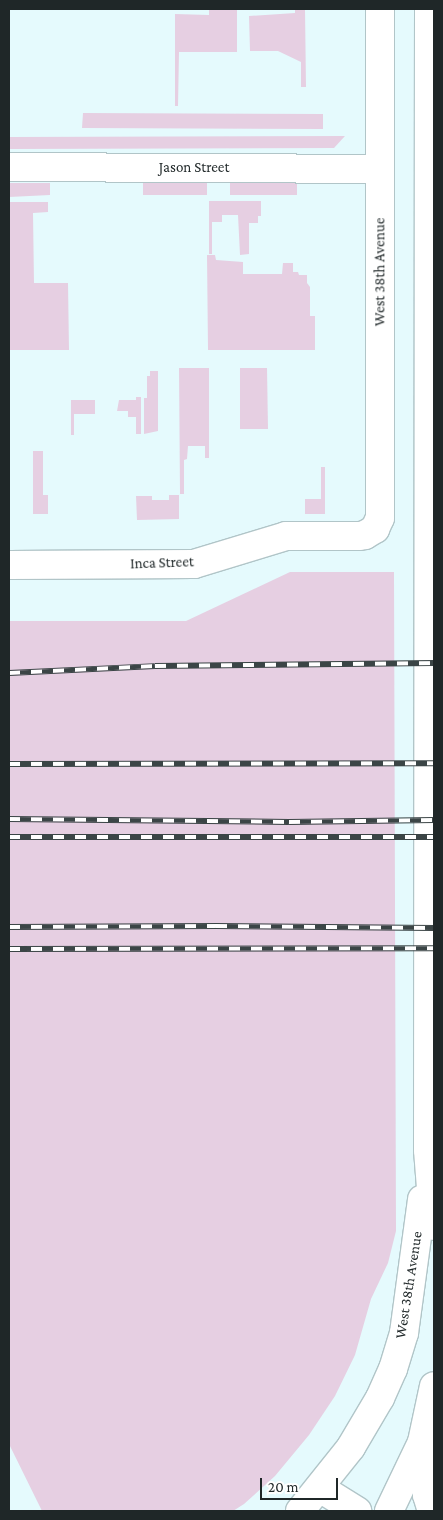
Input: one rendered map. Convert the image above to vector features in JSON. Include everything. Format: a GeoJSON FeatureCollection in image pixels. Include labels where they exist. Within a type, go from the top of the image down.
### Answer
{"type":"FeatureCollection","features":[{"type":"Feature","properties":{"kind":"main road","name":"West 38th Avenue"},"geometry":{"type":"LineString","coordinates":[[371,533],[380,518],[380,9]]}},
{"type":"Feature","properties":{"kind":"main road","name":"West 38th Avenue"},"geometry":{"type":"LineString","coordinates":[[430,9],[428,1150],[434,1226]]}},
{"type":"Feature","properties":{"kind":"main road","name":"Jason Street"},"geometry":{"type":"LineString","coordinates":[[9,167],[380,169]]}},
{"type":"Feature","properties":{"kind":"main road","name":"Inca Street"},"geometry":{"type":"LineString","coordinates":[[9,565],[194,564],[286,536],[359,536],[371,533]]}},
{"type":"Feature","properties":{"kind":"main road","name":"West 38th Avenue"},"geometry":{"type":"LineString","coordinates":[[307,1505],[366,1423],[393,1370],[404,1333],[428,1150]]}},
{"type":"Feature","properties":{"kind":"main road"},"geometry":{"type":"LineString","coordinates":[[432,1511],[427,1495],[425,1464],[429,1415],[434,1386]]}},
{"type":"Feature","properties":{"kind":"main road"},"geometry":{"type":"LineString","coordinates":[[389,1511],[414,1462],[429,1415]]}},
{"type":"Feature","properties":{"kind":"main road"},"geometry":{"type":"LineString","coordinates":[[307,1505],[357,1511]]}},
{"type":"Feature","properties":{"kind":"shaded area"},"geometry":{"type":"Polygon","coordinates":[[[209,9],[237,9],[237,52],[179,52],[178,106],[175,106],[175,14],[209,15],[209,9]]]}},
{"type":"Feature","properties":{"kind":"shaded area"},"geometry":{"type":"Polygon","coordinates":[[[295,9],[305,9],[306,87],[301,87],[301,62],[278,51],[250,51],[249,16],[295,13],[295,9]]]}},
{"type":"Feature","properties":{"kind":"shaded area"},"geometry":{"type":"Polygon","coordinates":[[[83,113],[323,114],[323,129],[82,128],[83,113]]]}},
{"type":"Feature","properties":{"kind":"shaded area"},"geometry":{"type":"Polygon","coordinates":[[[345,136],[334,148],[9,149],[9,137],[345,136]]]}},
{"type":"Feature","properties":{"kind":"shaded area"},"geometry":{"type":"Polygon","coordinates":[[[9,183],[50,183],[50,195],[9,197],[9,183]]]}},
{"type":"Feature","properties":{"kind":"shaded area"},"geometry":{"type":"Polygon","coordinates":[[[143,183],[207,183],[207,195],[143,195],[143,183]]]}},
{"type":"Feature","properties":{"kind":"shaded area"},"geometry":{"type":"Polygon","coordinates":[[[230,183],[297,183],[297,195],[230,195],[230,183]]]}},
{"type":"Feature","properties":{"kind":"shaded area"},"geometry":{"type":"Polygon","coordinates":[[[209,201],[261,201],[261,216],[258,216],[258,223],[249,223],[249,254],[240,255],[238,215],[222,215],[222,222],[212,222],[212,254],[209,254],[209,201]]]}},
{"type":"Feature","properties":{"kind":"shaded area"},"geometry":{"type":"Polygon","coordinates":[[[9,202],[48,202],[48,212],[33,213],[34,283],[68,283],[69,350],[9,350],[9,202]]]}},
{"type":"Feature","properties":{"kind":"shaded area"},"geometry":{"type":"Polygon","coordinates":[[[207,255],[215,255],[216,260],[243,262],[243,274],[282,274],[283,263],[293,263],[293,272],[298,272],[299,275],[307,275],[307,283],[310,287],[310,316],[315,316],[315,350],[208,350],[207,255]]]}},
{"type":"Feature","properties":{"kind":"shaded area"},"geometry":{"type":"Polygon","coordinates":[[[179,368],[209,368],[209,458],[205,458],[205,446],[188,446],[187,459],[184,460],[184,494],[180,494],[179,368]]]}},
{"type":"Feature","properties":{"kind":"shaded area"},"geometry":{"type":"Polygon","coordinates":[[[240,368],[267,368],[268,429],[240,429],[240,368]]]}},
{"type":"Feature","properties":{"kind":"shaded area"},"geometry":{"type":"Polygon","coordinates":[[[150,371],[158,371],[158,431],[144,434],[144,398],[147,398],[147,376],[150,376],[150,371]]]}},
{"type":"Feature","properties":{"kind":"shaded area"},"geometry":{"type":"Polygon","coordinates":[[[136,397],[141,397],[141,434],[136,434],[136,417],[128,417],[128,411],[117,411],[119,400],[136,400],[136,397]]]}},
{"type":"Feature","properties":{"kind":"shaded area"},"geometry":{"type":"Polygon","coordinates":[[[71,400],[95,400],[95,414],[74,414],[74,435],[71,435],[71,400]]]}},
{"type":"Feature","properties":{"kind":"shaded area"},"geometry":{"type":"Polygon","coordinates":[[[33,451],[43,451],[43,495],[48,495],[48,514],[33,514],[33,451]]]}},
{"type":"Feature","properties":{"kind":"shaded area"},"geometry":{"type":"Polygon","coordinates":[[[321,467],[325,467],[325,514],[305,514],[305,499],[321,499],[321,467]]]}},
{"type":"Feature","properties":{"kind":"shaded area"},"geometry":{"type":"Polygon","coordinates":[[[169,495],[179,495],[179,519],[137,520],[136,496],[152,496],[152,500],[169,500],[169,495]]]}},
{"type":"Feature","properties":{"kind":"shaded area"},"geometry":{"type":"Polygon","coordinates":[[[290,572],[394,572],[396,1231],[388,1263],[371,1299],[355,1355],[335,1396],[309,1435],[275,1476],[244,1504],[233,1511],[42,1511],[9,1444],[9,621],[186,621],[290,572]]]}},
{"type":"Feature","properties":{"kind":"railway"},"geometry":{"type":"LineString","coordinates":[[9,673],[155,666],[434,663]]}},
{"type":"Feature","properties":{"kind":"railway"},"geometry":{"type":"LineString","coordinates":[[9,764],[434,763]]}},
{"type":"Feature","properties":{"kind":"railway"},"geometry":{"type":"LineString","coordinates":[[9,819],[289,822],[434,820]]}},
{"type":"Feature","properties":{"kind":"railway"},"geometry":{"type":"LineString","coordinates":[[9,837],[434,837]]}},
{"type":"Feature","properties":{"kind":"railway"},"geometry":{"type":"LineString","coordinates":[[9,927],[434,928]]}},
{"type":"Feature","properties":{"kind":"railway"},"geometry":{"type":"LineString","coordinates":[[9,949],[434,948]]}}]}
